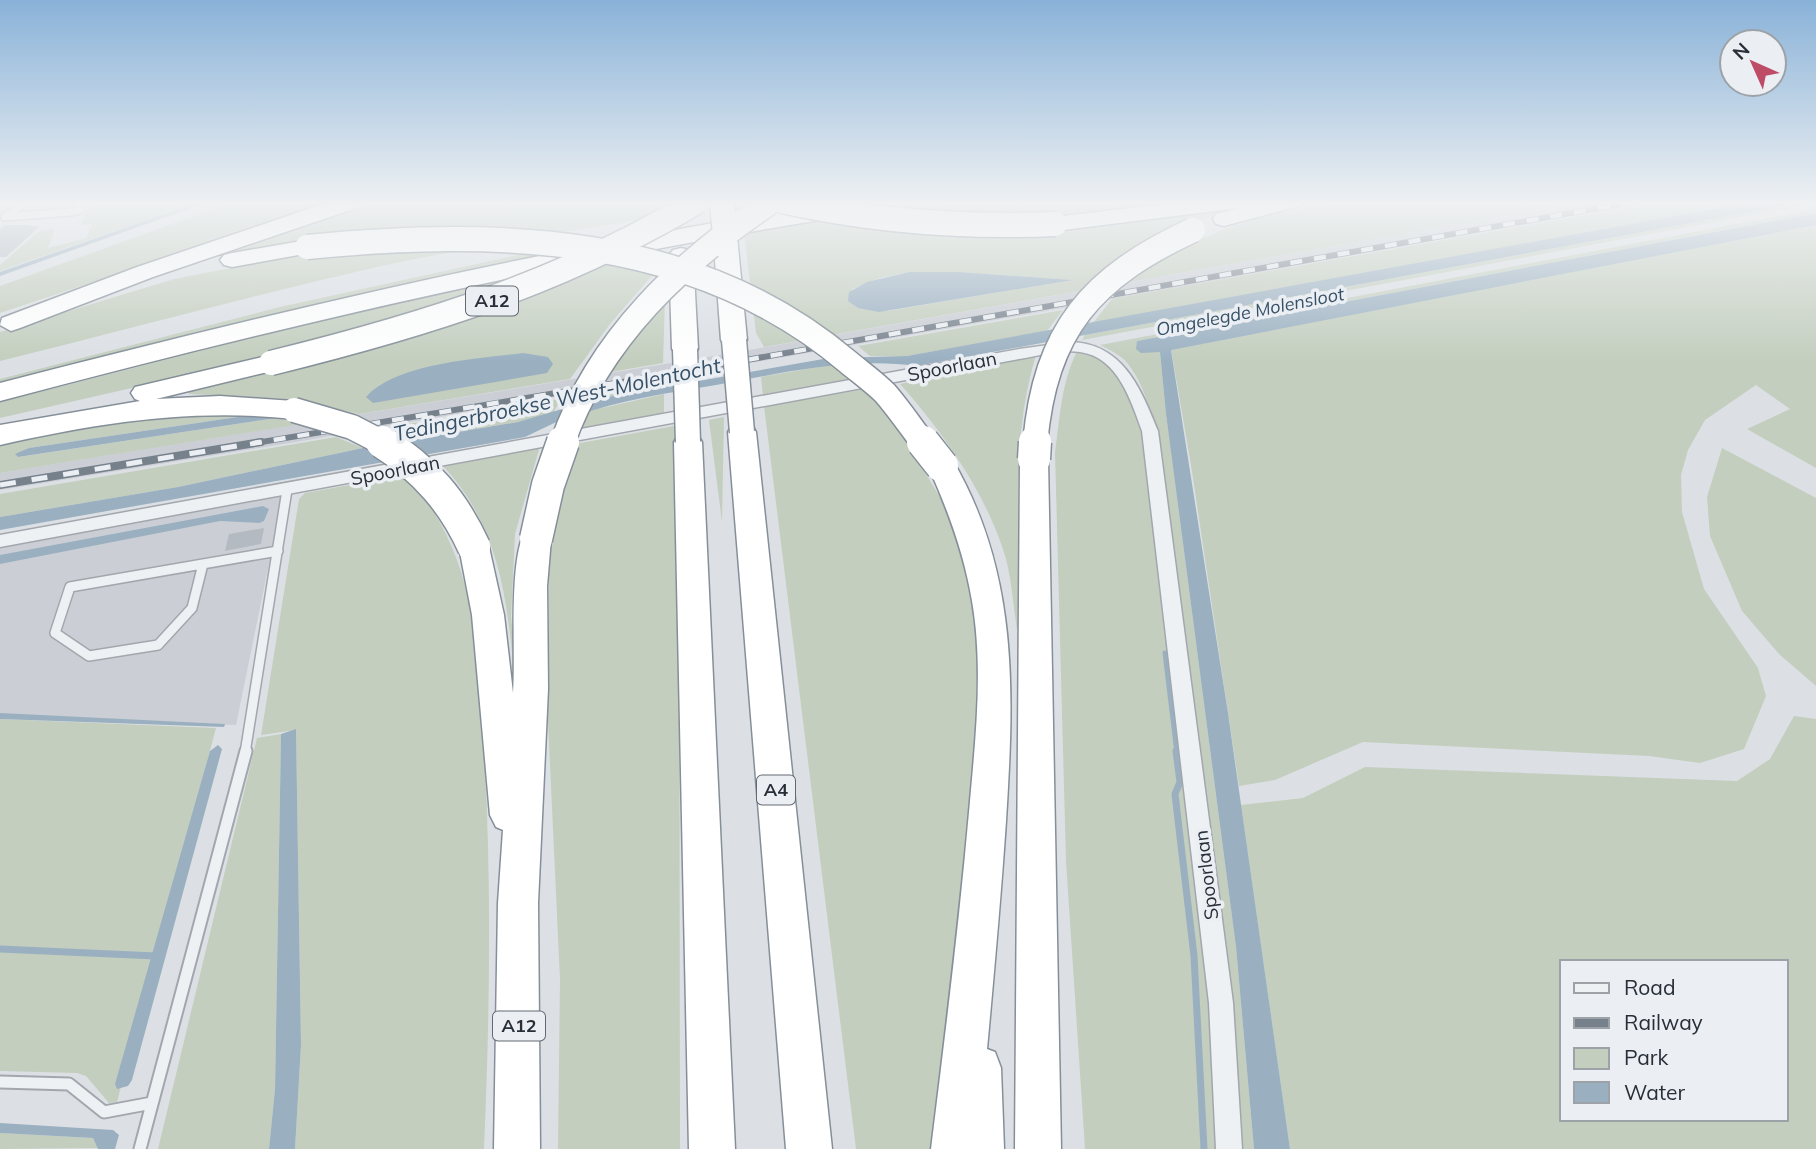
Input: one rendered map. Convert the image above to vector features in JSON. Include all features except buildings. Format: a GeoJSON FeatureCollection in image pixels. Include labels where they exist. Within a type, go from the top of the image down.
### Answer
{"type":"FeatureCollection","features":[{"type":"Feature","properties":{"kind":"highway"},"geometry":{"type":"LineString","coordinates":[[6,325],[196,255]]}},
{"type":"Feature","properties":{"kind":"highway"},"geometry":{"type":"LineString","coordinates":[[6,325],[197,268],[267,255]]}},
{"type":"Feature","properties":{"kind":"highway","name":"A12"},"geometry":{"type":"LineString","coordinates":[[0,373],[233,313],[495,255]]}},
{"type":"Feature","properties":{"kind":"highway","name":"A12"},"geometry":{"type":"LineString","coordinates":[[0,392],[280,319],[579,255]]}},
{"type":"Feature","properties":{"kind":"highway","name":"A12"},"geometry":{"type":"LineString","coordinates":[[0,429],[330,349],[457,313],[603,255]]}},
{"type":"Feature","properties":{"kind":"highway"},"geometry":{"type":"LineString","coordinates":[[627,255],[693,273],[774,308],[844,355],[900,408],[942,466],[967,517],[983,565],[992,619],[1016,704],[1038,1149]]}},
{"type":"Feature","properties":{"kind":"highway"},"geometry":{"type":"LineString","coordinates":[[681,255],[712,1149]]}},
{"type":"Feature","properties":{"kind":"highway","name":"A12"},"geometry":{"type":"LineString","coordinates":[[517,1149],[518,903],[531,689],[531,586],[536,539],[546,489],[559,447],[576,407],[606,355],[638,313],[698,255]]}},
{"type":"Feature","properties":{"kind":"highway","name":"A4"},"geometry":{"type":"LineString","coordinates":[[727,255],[809,1149]]}},
{"type":"Feature","properties":{"kind":"highway"},"geometry":{"type":"LineString","coordinates":[[954,1149],[977,948],[1016,704],[1038,406],[1042,384],[1049,362],[1069,324],[1091,296],[1119,272],[1146,255]]}},
{"type":"Feature","properties":{"kind":"highway","name":"A12"},"geometry":{"type":"LineString","coordinates":[[0,435],[89,417],[175,405],[237,404],[311,414],[376,437],[420,466],[452,502],[474,547],[484,590],[518,903]]}},
{"type":"Feature","properties":{"kind":"highway"},"geometry":{"type":"LineString","coordinates":[[977,948],[981,1149]]}},
{"type":"Feature","properties":{"kind":"street","name":"Spoorlaan"},"geometry":{"type":"LineString","coordinates":[[0,541],[1019,354],[1084,347],[1106,355],[1123,372],[1150,431],[1221,1003],[1229,1149]]}},
{"type":"Feature","properties":{"kind":"lane"},"geometry":{"type":"LineString","coordinates":[[140,1149],[249,740],[287,490]]}},
{"type":"Feature","properties":{"kind":"lane"},"geometry":{"type":"LineString","coordinates":[[203,564],[192,608],[158,645],[89,656],[55,633],[70,587],[278,551]]}},
{"type":"Feature","properties":{"kind":"lane"},"geometry":{"type":"LineString","coordinates":[[0,1082],[69,1084],[104,1112],[152,1104]]}},
{"type":"Feature","properties":{"kind":"shaded area"},"geometry":{"type":"Polygon","coordinates":[[[1285,255],[1358,255],[290,443],[0,490],[0,473],[738,352],[1285,255]]]}},
{"type":"Feature","properties":{"kind":"shaded area"},"geometry":{"type":"Polygon","coordinates":[[[283,495],[236,725],[0,717],[0,540],[283,495]]]}},
{"type":"Feature","properties":{"kind":"green space"},"geometry":{"type":"Polygon","coordinates":[[[12,255],[47,255],[0,271],[0,265],[12,255]]]}},
{"type":"Feature","properties":{"kind":"green space"},"geometry":{"type":"Polygon","coordinates":[[[87,255],[176,255],[0,313],[0,286],[87,255]]]}},
{"type":"Feature","properties":{"kind":"green space"},"geometry":{"type":"Polygon","coordinates":[[[215,255],[230,255],[197,261],[215,255]]]}},
{"type":"Feature","properties":{"kind":"green space"},"geometry":{"type":"Polygon","coordinates":[[[439,255],[282,290],[0,361],[0,332],[174,279],[291,256],[439,255]]]}},
{"type":"Feature","properties":{"kind":"green space"},"geometry":{"type":"Polygon","coordinates":[[[519,255],[562,255],[0,387],[0,379],[280,307],[519,255]]]}},
{"type":"Feature","properties":{"kind":"green space"},"geometry":{"type":"Polygon","coordinates":[[[747,255],[1284,255],[764,347],[756,333],[747,255]],[[909,272],[880,278],[852,289],[858,308],[888,311],[1072,280],[959,272],[909,272]]]}},
{"type":"Feature","properties":{"kind":"green space"},"geometry":{"type":"Polygon","coordinates":[[[1362,255],[1465,255],[1093,323],[1112,299],[1362,255]]]}},
{"type":"Feature","properties":{"kind":"green space"},"geometry":{"type":"Polygon","coordinates":[[[1520,255],[1539,255],[1082,340],[1085,335],[1520,255]]]}},
{"type":"Feature","properties":{"kind":"green space"},"geometry":{"type":"Polygon","coordinates":[[[1576,255],[1595,255],[1137,341],[1160,352],[1236,947],[1254,1149],[1238,1149],[1162,466],[1151,413],[1142,387],[1122,358],[1100,345],[1576,255]]]}},
{"type":"Feature","properties":{"kind":"green space"},"geometry":{"type":"Polygon","coordinates":[[[1662,255],[1816,255],[1816,468],[1747,429],[1790,409],[1756,385],[1705,420],[1688,450],[1681,475],[1682,512],[1704,589],[1758,668],[1766,696],[1744,749],[1700,763],[1649,756],[1363,742],[1275,780],[1239,786],[1171,349],[1662,255]]]}},
{"type":"Feature","properties":{"kind":"green space"},"geometry":{"type":"Polygon","coordinates":[[[609,261],[656,271],[610,324],[570,379],[359,414],[287,399],[189,394],[189,391],[315,361],[609,261]]]}},
{"type":"Feature","properties":{"kind":"green space"},"geometry":{"type":"Polygon","coordinates":[[[572,263],[316,346],[0,418],[0,402],[282,330],[572,263]]]}},
{"type":"Feature","properties":{"kind":"green space"},"geometry":{"type":"Polygon","coordinates":[[[665,299],[663,363],[611,372],[628,344],[665,299]]]}},
{"type":"Feature","properties":{"kind":"green space"},"geometry":{"type":"Polygon","coordinates":[[[1063,310],[1047,331],[907,356],[870,356],[858,346],[1063,310]]]}},
{"type":"Feature","properties":{"kind":"green space"},"geometry":{"type":"Polygon","coordinates":[[[1077,351],[1092,356],[1114,373],[1129,397],[1147,440],[1209,979],[1220,1149],[1085,1149],[1066,861],[1055,453],[1064,388],[1077,351]]]}},
{"type":"Feature","properties":{"kind":"green space"},"geometry":{"type":"Polygon","coordinates":[[[1036,355],[1022,422],[1019,457],[1021,630],[1017,629],[1006,559],[988,512],[948,444],[900,384],[1036,355]]]}},
{"type":"Feature","properties":{"kind":"green space"},"geometry":{"type":"Polygon","coordinates":[[[836,364],[856,382],[763,396],[761,377],[836,364]]]}},
{"type":"Feature","properties":{"kind":"green space"},"geometry":{"type":"Polygon","coordinates":[[[663,380],[663,387],[596,399],[600,391],[663,380]]]}},
{"type":"Feature","properties":{"kind":"green space"},"geometry":{"type":"Polygon","coordinates":[[[866,389],[899,430],[943,502],[958,538],[976,607],[981,691],[944,1149],[856,1149],[764,406],[866,389]]]}},
{"type":"Feature","properties":{"kind":"green space"},"geometry":{"type":"Polygon","coordinates":[[[664,394],[664,413],[582,429],[589,411],[664,394]]]}},
{"type":"Feature","properties":{"kind":"green space"},"geometry":{"type":"Polygon","coordinates":[[[561,399],[553,413],[518,422],[409,440],[389,427],[561,399]]]}},
{"type":"Feature","properties":{"kind":"green space"},"geometry":{"type":"Polygon","coordinates":[[[172,411],[257,414],[29,448],[16,455],[19,457],[276,418],[301,424],[0,473],[0,439],[172,411]]]}},
{"type":"Feature","properties":{"kind":"green space"},"geometry":{"type":"Polygon","coordinates":[[[724,417],[722,522],[709,420],[724,417]]]}},
{"type":"Feature","properties":{"kind":"green space"},"geometry":{"type":"Polygon","coordinates":[[[679,425],[680,1149],[558,1149],[560,979],[548,722],[549,565],[554,519],[575,444],[679,425]]]}},
{"type":"Feature","properties":{"kind":"green space"},"geometry":{"type":"Polygon","coordinates":[[[336,437],[363,448],[178,487],[0,517],[0,494],[336,437]]]}},
{"type":"Feature","properties":{"kind":"green space"},"geometry":{"type":"Polygon","coordinates":[[[540,446],[515,534],[511,617],[515,650],[512,651],[500,576],[485,529],[460,486],[443,466],[540,446]]]}},
{"type":"Feature","properties":{"kind":"green space"},"geometry":{"type":"Polygon","coordinates":[[[1722,448],[1816,498],[1816,686],[1779,654],[1742,611],[1710,536],[1707,497],[1722,448]]]}},
{"type":"Feature","properties":{"kind":"green space"},"geometry":{"type":"Polygon","coordinates":[[[405,475],[429,504],[452,548],[463,579],[476,646],[486,786],[489,889],[484,1149],[295,1149],[301,1045],[296,730],[261,735],[299,499],[305,493],[405,475]]]}},
{"type":"Feature","properties":{"kind":"green space"},"geometry":{"type":"Polygon","coordinates":[[[1794,716],[1816,719],[1816,1149],[1290,1149],[1241,805],[1303,798],[1365,767],[1737,781],[1770,759],[1794,716]]]}},
{"type":"Feature","properties":{"kind":"green space"},"geometry":{"type":"Polygon","coordinates":[[[0,719],[216,728],[117,1102],[109,1103],[86,1076],[77,1073],[0,1071],[0,719]]]}},
{"type":"Feature","properties":{"kind":"green space"},"geometry":{"type":"Polygon","coordinates":[[[281,734],[275,1089],[269,1149],[158,1149],[257,738],[281,734]]]}},
{"type":"Feature","properties":{"kind":"green space"},"geometry":{"type":"Polygon","coordinates":[[[0,1133],[93,1138],[98,1148],[0,1149],[0,1133]]]}},
{"type":"Feature","properties":{"kind":"water"},"geometry":{"type":"Polygon","coordinates":[[[49,255],[60,255],[0,276],[0,272],[49,255]]]}},
{"type":"Feature","properties":{"kind":"water"},"geometry":{"type":"Polygon","coordinates":[[[1463,255],[1520,255],[917,366],[866,363],[841,365],[662,394],[575,416],[573,414],[525,437],[0,530],[0,517],[178,487],[363,448],[518,422],[596,399],[829,358],[907,356],[1463,255]]]}},
{"type":"Feature","properties":{"kind":"water"},"geometry":{"type":"Polygon","coordinates":[[[1595,255],[1663,255],[1171,350],[1228,713],[1290,1149],[1254,1149],[1236,947],[1160,352],[1141,353],[1136,349],[1137,341],[1595,255]]]}},
{"type":"Feature","properties":{"kind":"water"},"geometry":{"type":"Polygon","coordinates":[[[909,272],[959,272],[1073,280],[879,312],[858,308],[848,301],[849,292],[867,282],[909,272]]]}},
{"type":"Feature","properties":{"kind":"water"},"geometry":{"type":"Polygon","coordinates":[[[523,353],[548,357],[553,364],[547,373],[373,403],[366,397],[397,377],[417,370],[439,364],[523,353]]]}},
{"type":"Feature","properties":{"kind":"water"},"geometry":{"type":"Polygon","coordinates":[[[257,414],[276,418],[18,457],[15,454],[29,448],[257,414]]]}},
{"type":"Feature","properties":{"kind":"water"},"geometry":{"type":"Polygon","coordinates":[[[263,506],[269,509],[264,521],[259,523],[220,521],[0,564],[0,555],[263,506]]]}},
{"type":"Feature","properties":{"kind":"water"},"geometry":{"type":"Polygon","coordinates":[[[0,713],[225,724],[224,727],[0,719],[0,713]]]}},
{"type":"Feature","properties":{"kind":"water"},"geometry":{"type":"Polygon","coordinates":[[[296,729],[301,1045],[295,1149],[269,1149],[275,1089],[281,734],[296,729]]]}},
{"type":"Feature","properties":{"kind":"water"},"geometry":{"type":"Polygon","coordinates":[[[218,745],[222,749],[132,1080],[128,1086],[117,1089],[115,1084],[210,751],[218,745]]]}},
{"type":"Feature","properties":{"kind":"water"},"geometry":{"type":"Polygon","coordinates":[[[0,1123],[113,1130],[119,1135],[115,1149],[98,1149],[93,1138],[0,1133],[0,1123]]]}},
{"type":"Feature","properties":{"kind":"waterway"},"geometry":{"type":"LineString","coordinates":[[1165,653],[1177,753]]}},
{"type":"Feature","properties":{"kind":"waterway"},"geometry":{"type":"LineString","coordinates":[[1176,751],[1180,782],[1175,794],[1194,956],[1204,1149]]}},
{"type":"Feature","properties":{"kind":"waterway"},"geometry":{"type":"LineString","coordinates":[[0,949],[156,956]]}},
{"type":"Feature","properties":{"kind":"railway"},"geometry":{"type":"LineString","coordinates":[[250,444],[640,379],[1337,255]]}},
{"type":"Feature","properties":{"kind":"railway"},"geometry":{"type":"LineString","coordinates":[[0,485],[261,442]]}},
{"type":"Feature","properties":{"kind":"water label","name":"Omgelegde Molensloot"},"geometry":{"type":"Point","coordinates":[1250,312]}},
{"type":"Feature","properties":{"kind":"water label","name":"Tedingerbroekse West-Molentocht"},"geometry":{"type":"Point","coordinates":[557,400]}}]}
